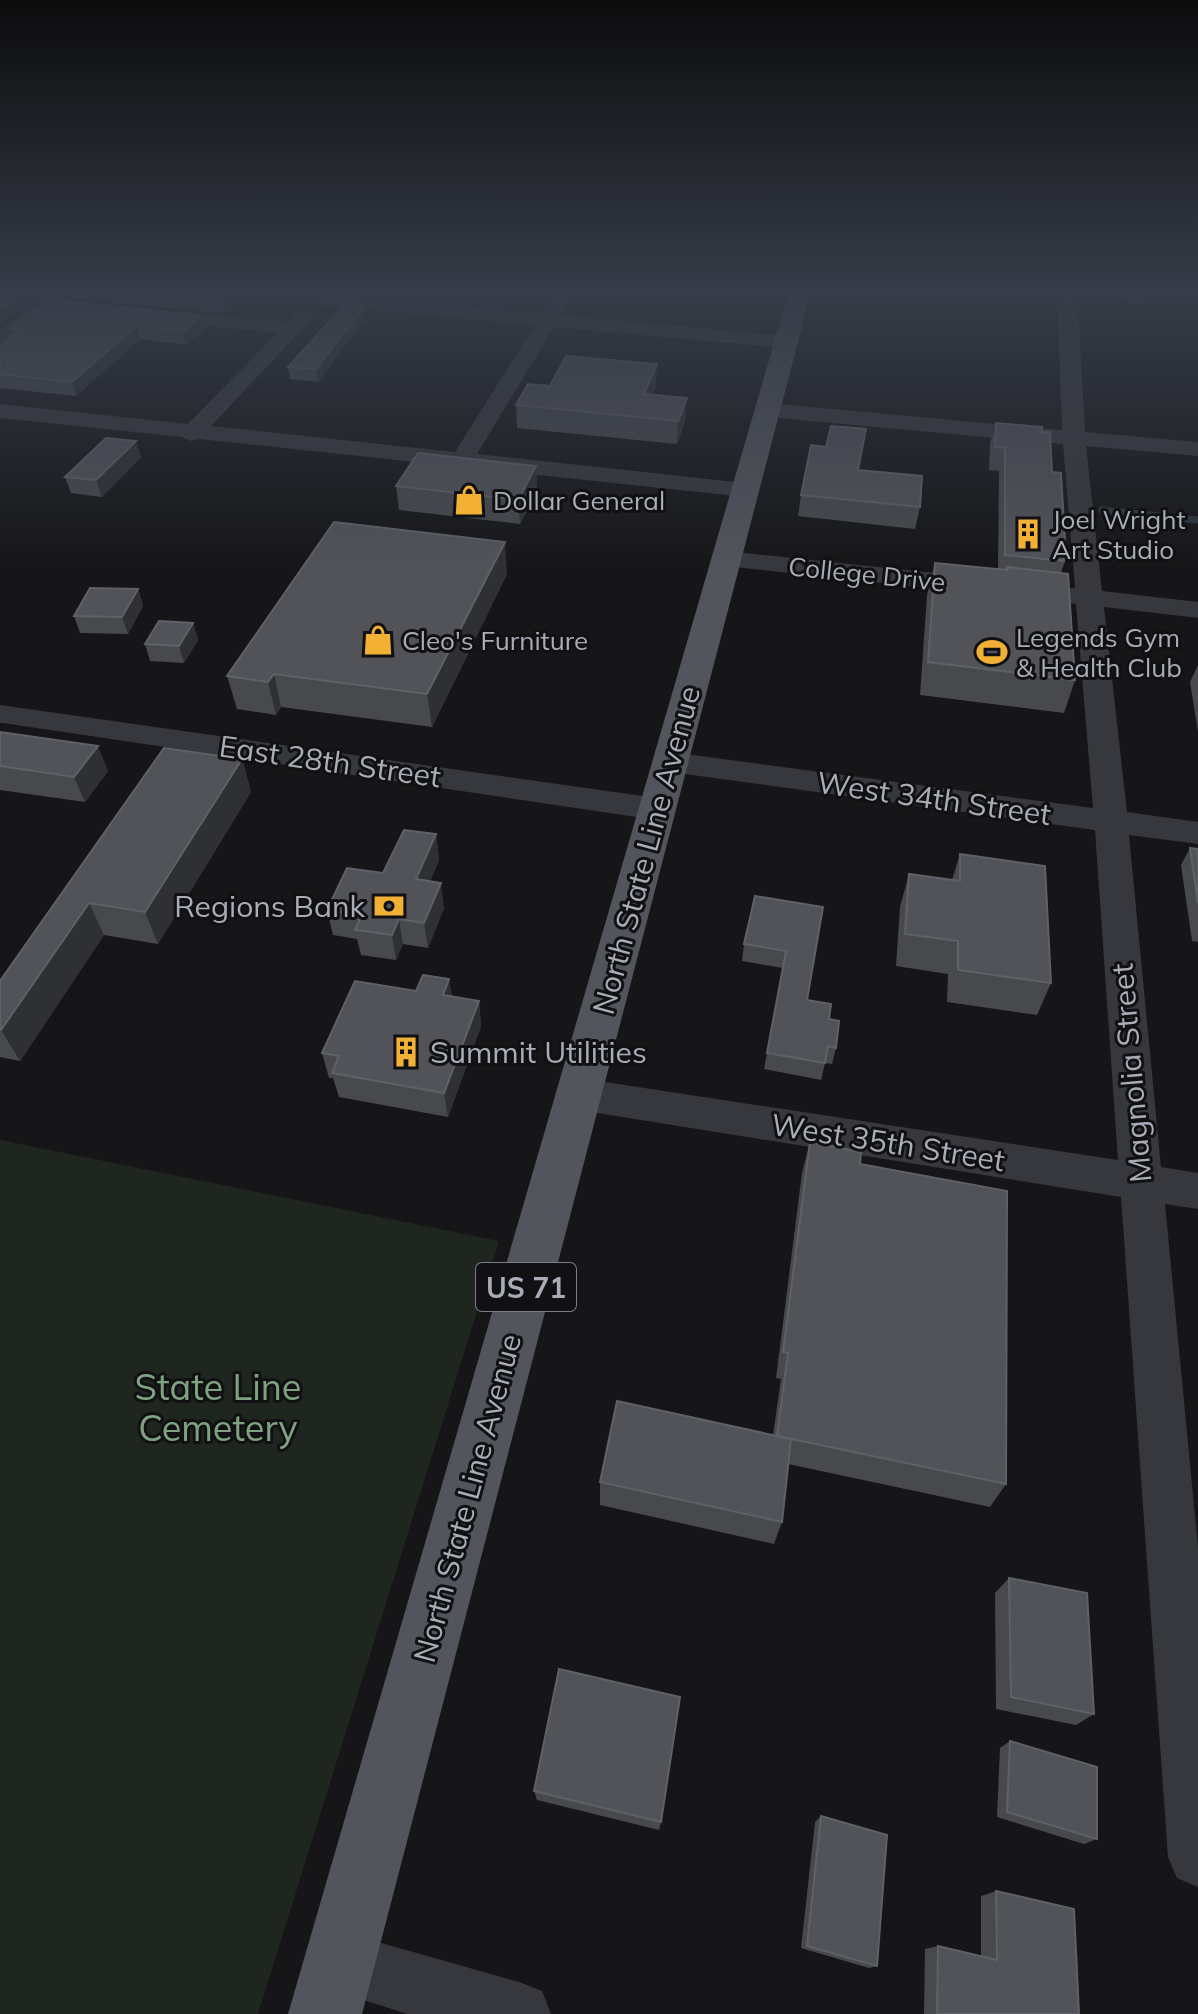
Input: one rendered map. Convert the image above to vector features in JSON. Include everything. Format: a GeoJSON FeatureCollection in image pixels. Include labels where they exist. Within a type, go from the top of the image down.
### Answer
{"type":"FeatureCollection","features":[{"type":"Feature","properties":{"kind":"main road","name":"North State Line Avenue"},"geometry":{"type":"LineString","coordinates":[[332,1989],[775,382]]}},
{"type":"Feature","properties":{"kind":"street"},"geometry":{"type":"LineString","coordinates":[[191,434],[240,382]]}},
{"type":"Feature","properties":{"kind":"street"},"geometry":{"type":"LineString","coordinates":[[462,460],[510,382]]}},
{"type":"Feature","properties":{"kind":"street","name":"Magnolia Street"},"geometry":{"type":"LineString","coordinates":[[1071,382],[1198,1857]]}},
{"type":"Feature","properties":{"kind":"street"},"geometry":{"type":"LineString","coordinates":[[767,410],[1198,449]]}},
{"type":"Feature","properties":{"kind":"street"},"geometry":{"type":"LineString","coordinates":[[0,411],[191,434],[745,490]]}},
{"type":"Feature","properties":{"kind":"street","name":"College Drive"},"geometry":{"type":"LineString","coordinates":[[726,559],[1011,589]]}},
{"type":"Feature","properties":{"kind":"street"},"geometry":{"type":"LineString","coordinates":[[1042,593],[1198,610]]}},
{"type":"Feature","properties":{"kind":"street","name":"East 28th Street"},"geometry":{"type":"LineString","coordinates":[[3,714],[664,786]]}},
{"type":"Feature","properties":{"kind":"street","name":"West 34th Street"},"geometry":{"type":"LineString","coordinates":[[664,786],[1111,821],[1198,833]]}},
{"type":"Feature","properties":{"kind":"street","name":"West 35th Street"},"geometry":{"type":"LineString","coordinates":[[579,1094],[1198,1191]]}},
{"type":"Feature","properties":{"kind":"street"},"geometry":{"type":"LineString","coordinates":[[332,1989],[519,2014]]}},
{"type":"Feature","properties":{"kind":"green space","name":"State Line Cemetery"},"geometry":{"type":"Polygon","coordinates":[[[0,1140],[499,1241],[258,2014],[0,2014],[0,1140]]]}},
{"type":"Feature","properties":{"kind":"building"},"geometry":{"type":"Polygon","coordinates":[[[552,382],[649,382],[644,394],[687,398],[678,421],[516,405],[528,384],[550,386],[552,382]]]}},
{"type":"Feature","properties":{"kind":"building"},"geometry":{"type":"Polygon","coordinates":[[[996,423],[1042,427],[1042,432],[1050,432],[1052,472],[1061,473],[1064,561],[1005,555],[1005,448],[995,447],[996,423]]]}},
{"type":"Feature","properties":{"kind":"building"},"geometry":{"type":"Polygon","coordinates":[[[831,426],[866,429],[858,470],[922,476],[920,507],[801,495],[811,445],[826,447],[831,426]]]}},
{"type":"Feature","properties":{"kind":"building"},"geometry":{"type":"Polygon","coordinates":[[[106,438],[136,441],[96,480],[65,477],[106,438]]]}},
{"type":"Feature","properties":{"kind":"building"},"geometry":{"type":"Polygon","coordinates":[[[418,453],[536,466],[518,500],[396,486],[418,453]]]}},
{"type":"Feature","properties":{"kind":"building","name":"Cleo's Furniture"},"geometry":{"type":"Polygon","coordinates":[[[334,522],[505,542],[427,694],[274,674],[268,682],[227,676],[334,522]]]}},
{"type":"Feature","properties":{"kind":"building","name":"Legends Gym & Health Club"},"geometry":{"type":"Polygon","coordinates":[[[935,563],[1068,574],[1075,680],[928,662],[935,563]]]}},
{"type":"Feature","properties":{"kind":"building"},"geometry":{"type":"Polygon","coordinates":[[[90,588],[138,589],[122,617],[74,616],[90,588]]]}},
{"type":"Feature","properties":{"kind":"building"},"geometry":{"type":"Polygon","coordinates":[[[159,621],[193,623],[179,646],[145,644],[159,621]]]}},
{"type":"Feature","properties":{"kind":"building"},"geometry":{"type":"Polygon","coordinates":[[[0,732],[98,746],[74,777],[0,766],[0,732]]]}},
{"type":"Feature","properties":{"kind":"building"},"geometry":{"type":"Polygon","coordinates":[[[164,748],[242,759],[145,912],[89,903],[0,1030],[0,981],[164,748]]]}},
{"type":"Feature","properties":{"kind":"building"},"geometry":{"type":"Polygon","coordinates":[[[404,830],[436,834],[416,879],[441,883],[424,923],[399,919],[392,935],[355,930],[362,915],[327,910],[347,868],[383,873],[404,830]]]}},
{"type":"Feature","properties":{"kind":"building"},"geometry":{"type":"Polygon","coordinates":[[[1190,848],[1198,849],[1198,903],[1190,848]]]}},
{"type":"Feature","properties":{"kind":"building"},"geometry":{"type":"Polygon","coordinates":[[[960,854],[1045,866],[1051,983],[958,970],[958,941],[905,934],[909,874],[960,881],[960,854]]]}},
{"type":"Feature","properties":{"kind":"building"},"geometry":{"type":"Polygon","coordinates":[[[755,896],[823,907],[807,1000],[831,1004],[829,1019],[839,1021],[836,1048],[828,1046],[825,1063],[767,1053],[786,951],[744,944],[755,896]]]}},
{"type":"Feature","properties":{"kind":"building","name":"Summit Utilities"},"geometry":{"type":"Polygon","coordinates":[[[423,975],[449,979],[443,995],[479,1001],[444,1093],[332,1073],[339,1056],[322,1053],[355,981],[416,991],[423,975]]]}},
{"type":"Feature","properties":{"kind":"building"},"geometry":{"type":"Polygon","coordinates":[[[810,1142],[861,1152],[860,1164],[1007,1191],[1006,1484],[777,1436],[788,1353],[783,1352],[810,1142]]]}},
{"type":"Feature","properties":{"kind":"building"},"geometry":{"type":"Polygon","coordinates":[[[617,1401],[791,1439],[782,1522],[600,1482],[617,1401]]]}},
{"type":"Feature","properties":{"kind":"building"},"geometry":{"type":"Polygon","coordinates":[[[1009,1578],[1087,1593],[1094,1714],[1011,1697],[1009,1578]]]}},
{"type":"Feature","properties":{"kind":"building"},"geometry":{"type":"Polygon","coordinates":[[[559,1669],[680,1697],[661,1822],[534,1791],[559,1669]]]}},
{"type":"Feature","properties":{"kind":"building"},"geometry":{"type":"Polygon","coordinates":[[[1010,1741],[1097,1767],[1097,1839],[1007,1812],[1010,1741]]]}},
{"type":"Feature","properties":{"kind":"building"},"geometry":{"type":"Polygon","coordinates":[[[821,1816],[887,1835],[877,1966],[807,1946],[821,1816]]]}},
{"type":"Feature","properties":{"kind":"building"},"geometry":{"type":"Polygon","coordinates":[[[996,1891],[1074,1909],[1079,2014],[937,2014],[938,1946],[997,1960],[996,1891]]]}},
{"type":"Feature","properties":{"kind":"waterway"},"geometry":{"type":"LineString","coordinates":[[1102,510],[1198,520]]}},
{"type":"Feature","properties":{"kind":"place","name":"Dollar General"},"geometry":{"type":"Point","coordinates":[469,500]}},
{"type":"Feature","properties":{"kind":"place","name":"Joel Wright Art Studio"},"geometry":{"type":"Point","coordinates":[1028,534]}},
{"type":"Feature","properties":{"kind":"place","name":"Cleo's Furniture"},"geometry":{"type":"Point","coordinates":[378,640]}},
{"type":"Feature","properties":{"kind":"place","name":"Legends Gym & Health Club"},"geometry":{"type":"Point","coordinates":[992,652]}},
{"type":"Feature","properties":{"kind":"place","name":"Regions Bank"},"geometry":{"type":"Point","coordinates":[389,906]}},
{"type":"Feature","properties":{"kind":"place","name":"Summit Utilities"},"geometry":{"type":"Point","coordinates":[406,1052]}}]}
